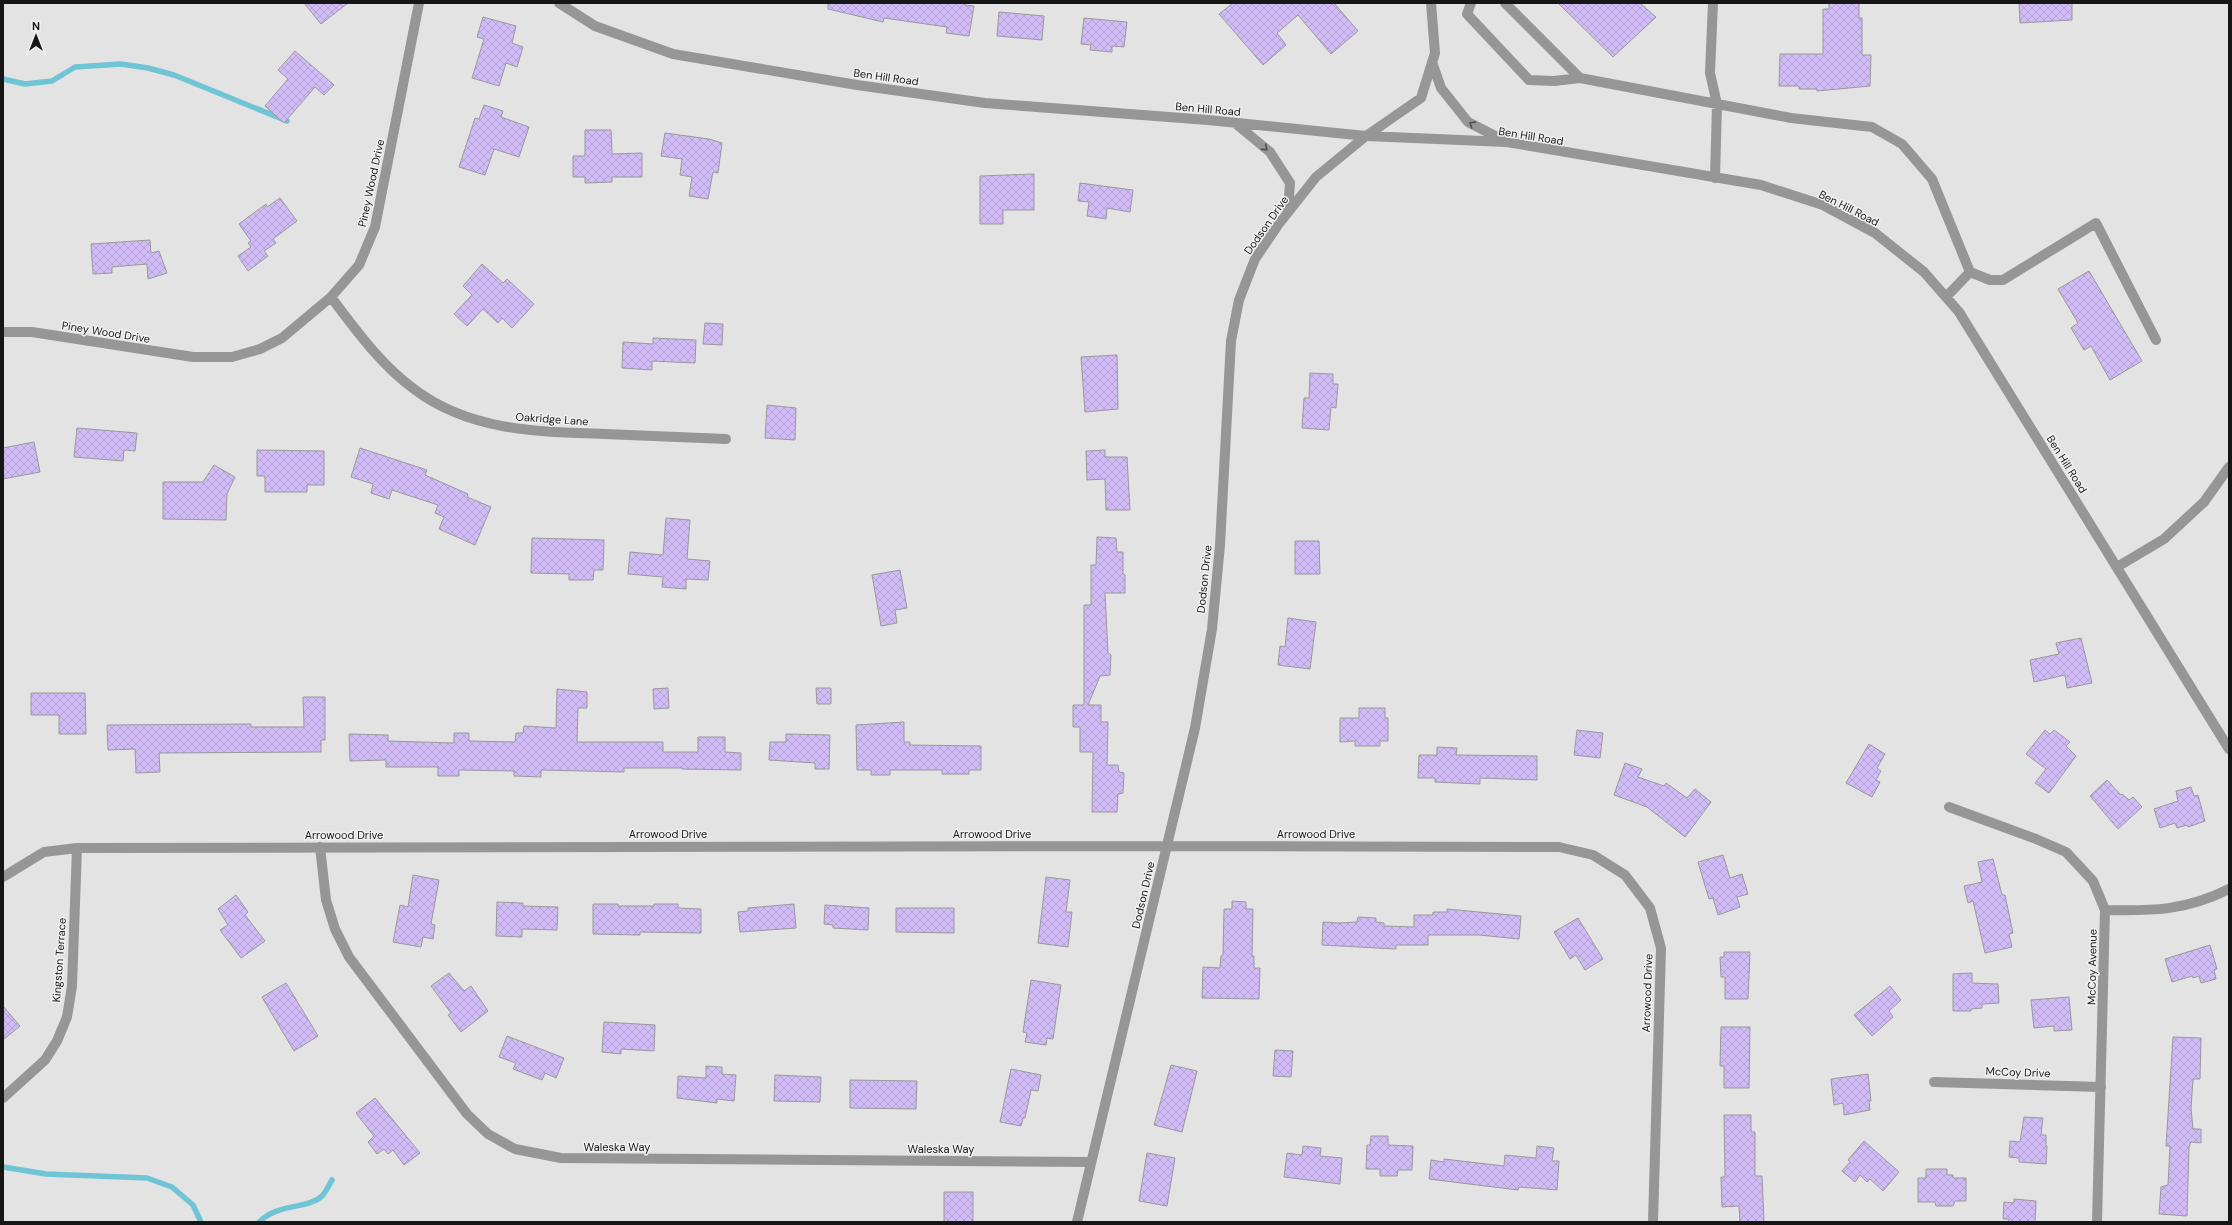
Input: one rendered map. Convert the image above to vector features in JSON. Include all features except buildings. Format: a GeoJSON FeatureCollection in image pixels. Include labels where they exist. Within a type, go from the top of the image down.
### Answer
{"type":"FeatureCollection","features":[{"type":"Feature","properties":{"kind":"street","name":"Piney Wood Drive"},"geometry":{"type":"LineString","coordinates":[[3,332],[32,332],[193,357],[232,356],[260,349],[282,338],[331,297],[359,265],[375,227],[419,3]]}},
{"type":"Feature","properties":{"kind":"street","name":"Ben Hill Road"},"geometry":{"type":"LineString","coordinates":[[559,3],[596,26],[673,54],[857,85],[985,102],[1235,123],[1366,136],[1507,142],[1761,186],[1823,205],[1875,233],[1924,272],[1959,312],[2229,749]]}},
{"type":"Feature","properties":{"kind":"street","name":"Dodson Drive"},"geometry":{"type":"LineString","coordinates":[[1077,1222],[1195,728],[1212,629],[1220,545],[1231,341],[1239,300],[1255,259],[1288,212],[1316,177],[1366,136],[1421,98],[1435,53],[1431,3]]}},
{"type":"Feature","properties":{"kind":"street"},"geometry":{"type":"LineString","coordinates":[[1471,3],[1467,14],[1529,80],[1554,81],[1580,78],[1790,118],[1872,127],[1902,144],[1932,179],[1970,272],[1990,280],[2003,280],[2096,223],[2156,340]]}},
{"type":"Feature","properties":{"kind":"street"},"geometry":{"type":"LineString","coordinates":[[1504,3],[1580,78]]}},
{"type":"Feature","properties":{"kind":"street"},"geometry":{"type":"LineString","coordinates":[[1713,3],[1710,73],[1717,104],[1715,178]]}},
{"type":"Feature","properties":{"kind":"street"},"geometry":{"type":"LineString","coordinates":[[1432,62],[1441,88],[1468,122],[1507,142]]}},
{"type":"Feature","properties":{"kind":"street"},"geometry":{"type":"LineString","coordinates":[[1235,123],[1270,152],[1290,183],[1288,212]]}},
{"type":"Feature","properties":{"kind":"street"},"geometry":{"type":"LineString","coordinates":[[1946,297],[1970,272]]}},
{"type":"Feature","properties":{"kind":"street","name":"Oakridge Lane"},"geometry":{"type":"LineString","coordinates":[[331,297],[369,346],[394,373],[414,390],[450,410],[470,418],[529,431],[726,439]]}},
{"type":"Feature","properties":{"kind":"street"},"geometry":{"type":"LineString","coordinates":[[2117,567],[2164,539],[2204,502],[2229,467]]}},
{"type":"Feature","properties":{"kind":"street","name":"McCoy Avenue"},"geometry":{"type":"LineString","coordinates":[[1949,807],[2036,839],[2066,852],[2093,881],[2105,910],[2097,1222]]}},
{"type":"Feature","properties":{"kind":"street","name":"Arrowood Drive"},"geometry":{"type":"LineString","coordinates":[[3,877],[44,852],[77,848],[1167,846],[1559,847],[1592,855],[1625,875],[1650,908],[1661,948],[1653,1222]]}},
{"type":"Feature","properties":{"kind":"street","name":"Waleska Way"},"geometry":{"type":"LineString","coordinates":[[320,847],[326,900],[335,929],[349,957],[467,1114],[488,1134],[515,1149],[561,1158],[1092,1162]]}},
{"type":"Feature","properties":{"kind":"street","name":"Kingston Terrace"},"geometry":{"type":"LineString","coordinates":[[3,1098],[45,1060],[58,1041],[67,1017],[72,986],[77,848]]}},
{"type":"Feature","properties":{"kind":"street"},"geometry":{"type":"LineString","coordinates":[[2105,910],[2151,911],[2185,906],[2229,889]]}},
{"type":"Feature","properties":{"kind":"street","name":"McCoy Drive"},"geometry":{"type":"LineString","coordinates":[[1934,1082],[2101,1087]]}},
{"type":"Feature","properties":{"kind":"waterway"},"geometry":{"type":"LineString","coordinates":[[3,79],[25,84],[52,81],[75,67],[121,64],[148,68],[174,75],[287,121]]}},
{"type":"Feature","properties":{"kind":"waterway"},"geometry":{"type":"LineString","coordinates":[[3,1167],[46,1174],[147,1178],[172,1187],[193,1205],[201,1222]]}},
{"type":"Feature","properties":{"kind":"waterway"},"geometry":{"type":"LineString","coordinates":[[259,1222],[276,1211],[316,1200],[322,1196],[332,1180]]}}]}
